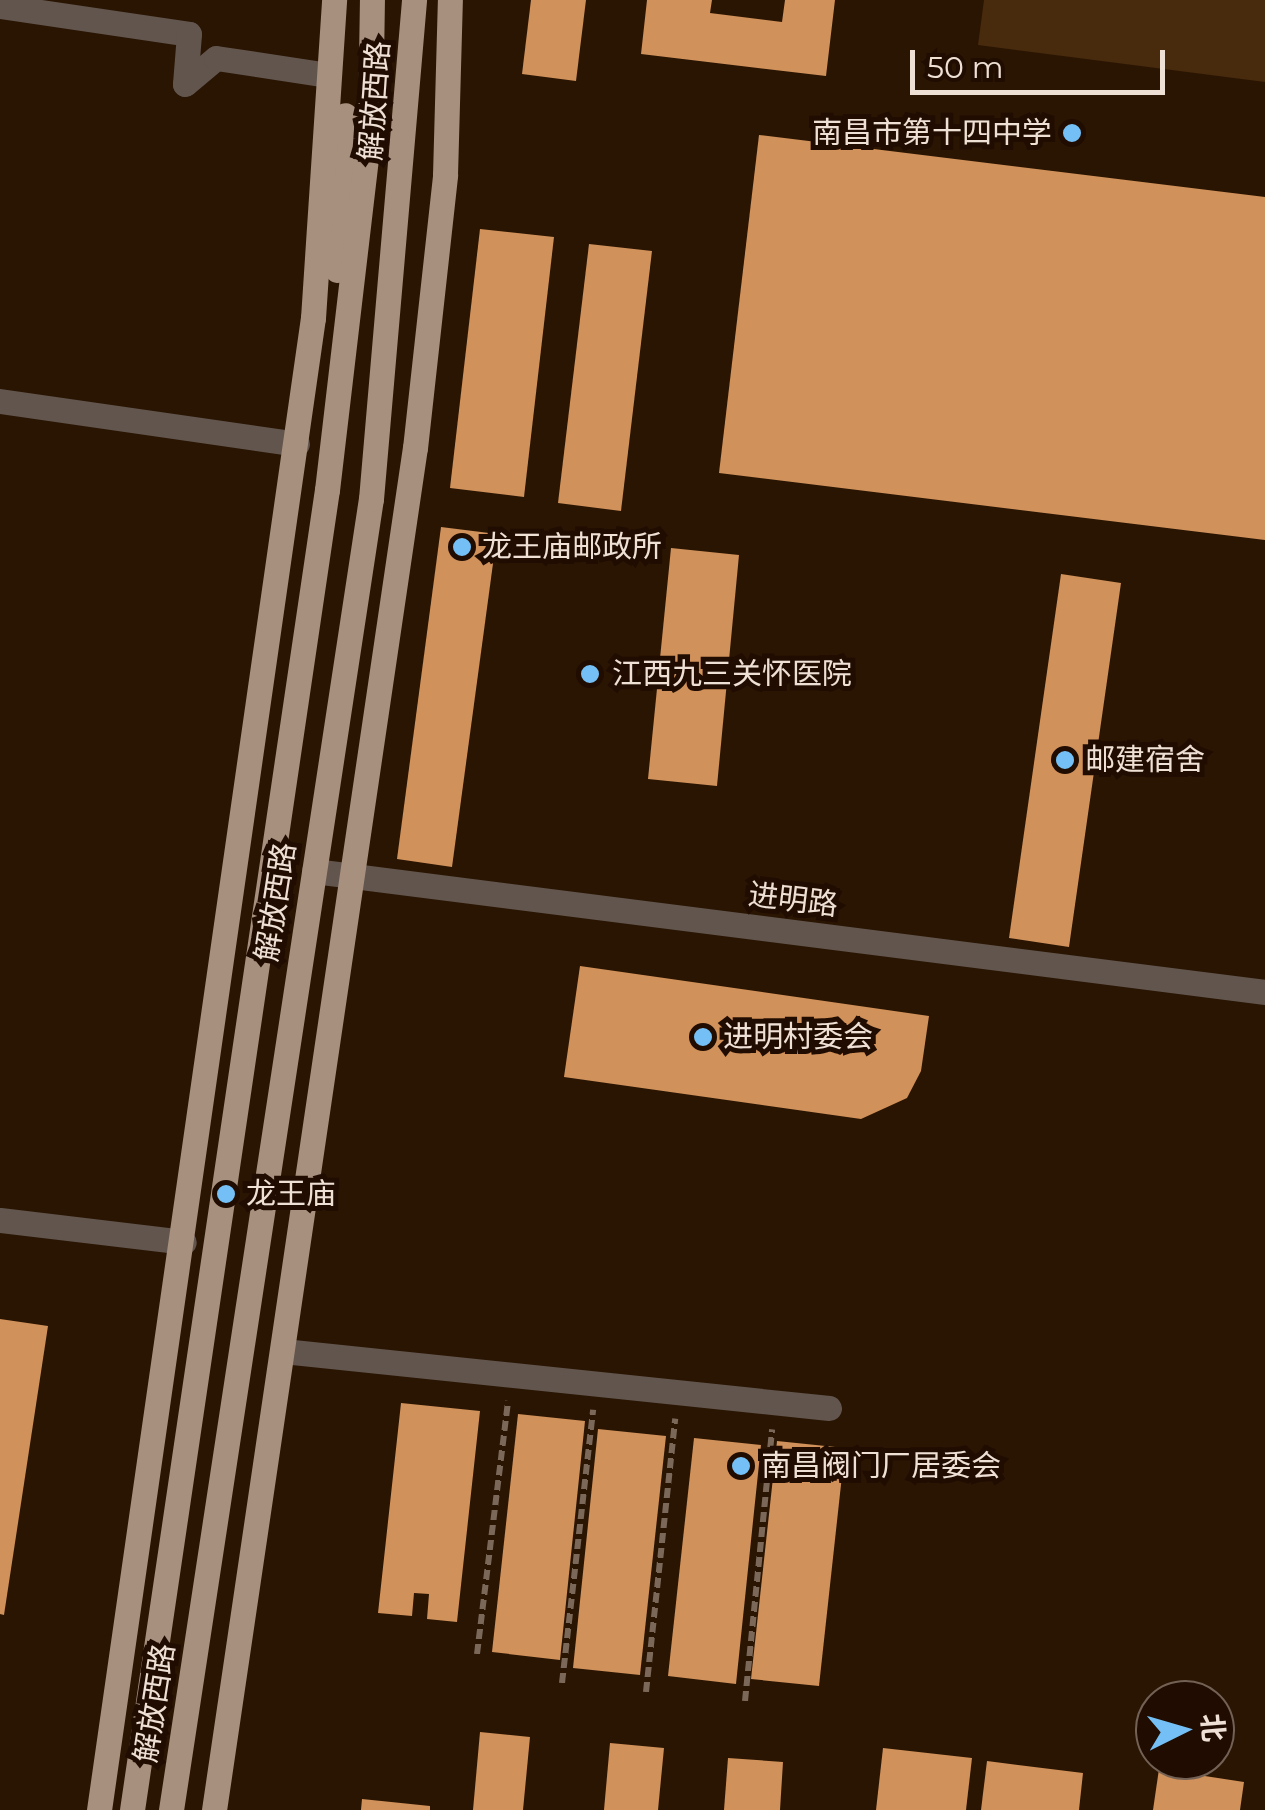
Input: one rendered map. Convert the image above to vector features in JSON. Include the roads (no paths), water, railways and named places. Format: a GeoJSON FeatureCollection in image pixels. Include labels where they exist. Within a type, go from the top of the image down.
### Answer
{"type":"FeatureCollection","features":[{"type":"Feature","properties":{"kind":"main road"},"geometry":{"type":"LineString","coordinates":[[99,1810],[297,444],[334,0]]}},
{"type":"Feature","properties":{"kind":"main road"},"geometry":{"type":"LineString","coordinates":[[327,490],[347,0]]}},
{"type":"Feature","properties":{"kind":"main road","name":"解放西路"},"geometry":{"type":"LineString","coordinates":[[132,1810],[327,490],[370,124],[372,0]]}},
{"type":"Feature","properties":{"kind":"main road","name":"解放西路"},"geometry":{"type":"LineString","coordinates":[[172,1810],[371,499],[414,0]]}},
{"type":"Feature","properties":{"kind":"main road"},"geometry":{"type":"LineString","coordinates":[[214,1810],[354,878],[439,233],[450,0]]}},
{"type":"Feature","properties":{"kind":"street"},"geometry":{"type":"LineString","coordinates":[[0,6],[189,34],[184,84],[216,58],[330,75]]}},
{"type":"Feature","properties":{"kind":"street"},"geometry":{"type":"LineString","coordinates":[[0,401],[297,444]]}},
{"type":"Feature","properties":{"kind":"street","name":"进明路"},"geometry":{"type":"LineString","coordinates":[[314,871],[1265,992]]}},
{"type":"Feature","properties":{"kind":"street"},"geometry":{"type":"LineString","coordinates":[[0,1220],[184,1242]]}},
{"type":"Feature","properties":{"kind":"street"},"geometry":{"type":"LineString","coordinates":[[283,1351],[829,1408]]}},
{"type":"Feature","properties":{"kind":"place","name":"南昌市第十四中学"},"geometry":{"type":"Point","coordinates":[1072,133]}},
{"type":"Feature","properties":{"kind":"place","name":"龙王庙邮政所"},"geometry":{"type":"Point","coordinates":[462,547]}},
{"type":"Feature","properties":{"kind":"place","name":"江西九三关怀医院"},"geometry":{"type":"Point","coordinates":[590,674]}},
{"type":"Feature","properties":{"kind":"place","name":"邮建宿舍"},"geometry":{"type":"Point","coordinates":[1065,760]}},
{"type":"Feature","properties":{"kind":"place","name":"进明村委会"},"geometry":{"type":"Point","coordinates":[703,1037]}},
{"type":"Feature","properties":{"kind":"place","name":"龙王庙"},"geometry":{"type":"Point","coordinates":[226,1194]}},
{"type":"Feature","properties":{"kind":"place","name":"南昌阀门厂居委会"},"geometry":{"type":"Point","coordinates":[741,1466]}}]}
